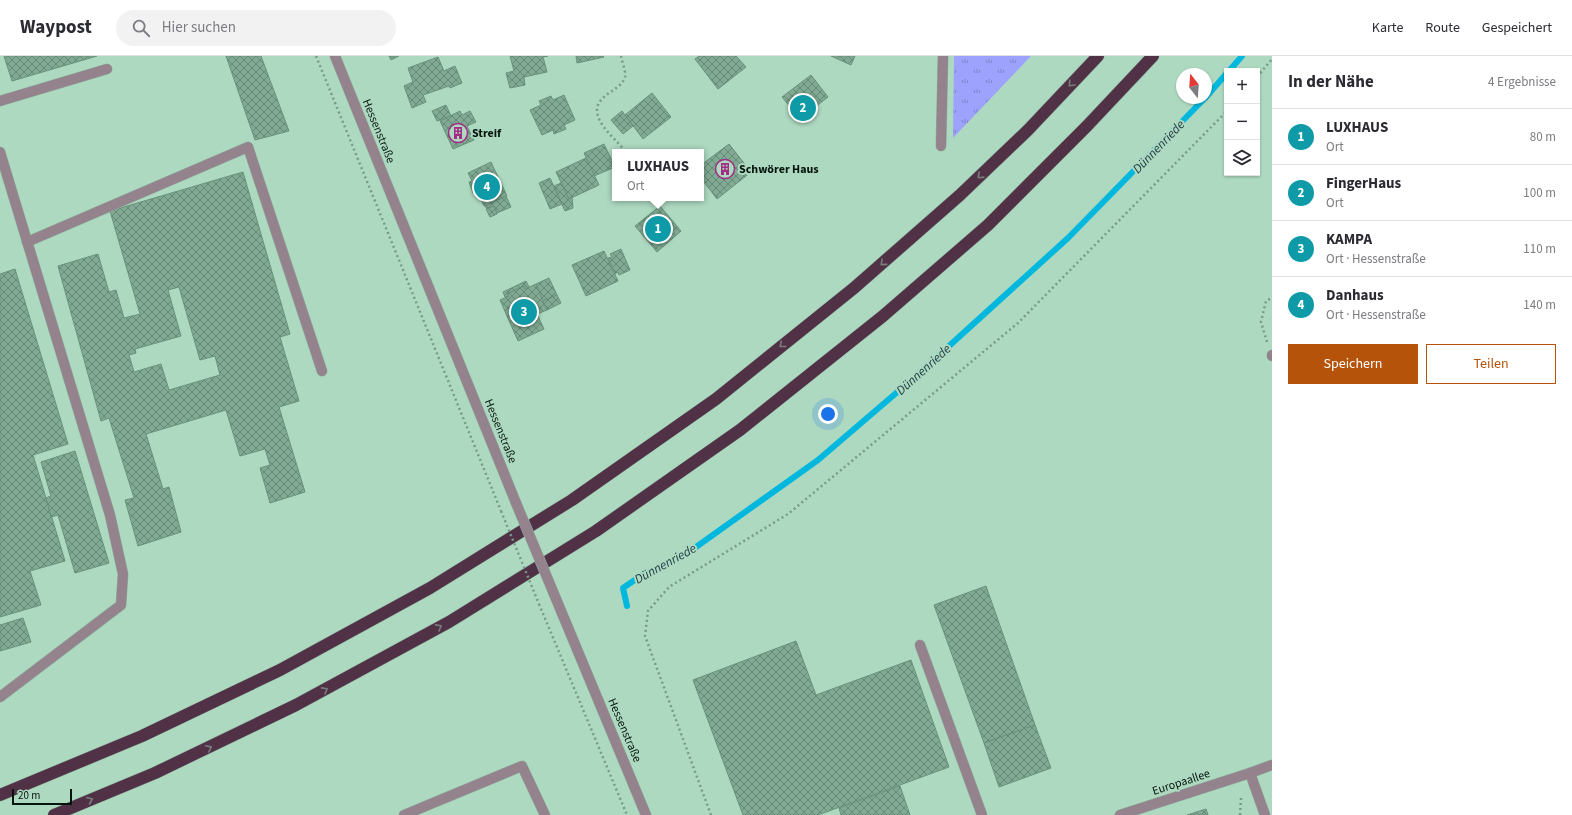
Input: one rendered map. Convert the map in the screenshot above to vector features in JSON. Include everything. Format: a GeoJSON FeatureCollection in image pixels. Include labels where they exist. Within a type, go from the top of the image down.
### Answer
{"type":"FeatureCollection","features":[{"type":"Feature","properties":{"kind":"highway"},"geometry":{"type":"LineString","coordinates":[[0,795],[142,736],[280,670],[430,588],[572,500],[716,398],[854,288],[960,195],[1028,130],[1098,56]]}},
{"type":"Feature","properties":{"kind":"highway"},"geometry":{"type":"LineString","coordinates":[[54,815],[155,773],[296,706],[449,622],[596,530],[740,430],[883,316],[988,225],[1087,126],[1153,56]]}},
{"type":"Feature","properties":{"kind":"street","name":"Hessenstraße"},"geometry":{"type":"LineString","coordinates":[[335,56],[516,503],[646,815]]}},
{"type":"Feature","properties":{"kind":"street"},"geometry":{"type":"LineString","coordinates":[[941,146],[943,56]]}},
{"type":"Feature","properties":{"kind":"street"},"geometry":{"type":"LineString","coordinates":[[0,101],[107,69]]}},
{"type":"Feature","properties":{"kind":"street"},"geometry":{"type":"LineString","coordinates":[[27,242],[248,147],[322,371]]}},
{"type":"Feature","properties":{"kind":"street"},"geometry":{"type":"LineString","coordinates":[[0,152],[110,515],[123,574],[121,605],[0,696]]}},
{"type":"Feature","properties":{"kind":"street"},"geometry":{"type":"LineString","coordinates":[[920,645],[982,815]]}},
{"type":"Feature","properties":{"kind":"street","name":"Europaallee"},"geometry":{"type":"LineString","coordinates":[[1120,815],[1272,765]]}},
{"type":"Feature","properties":{"kind":"street"},"geometry":{"type":"LineString","coordinates":[[404,815],[522,766],[545,815]]}},
{"type":"Feature","properties":{"kind":"street"},"geometry":{"type":"LineString","coordinates":[[1250,773],[1265,815]]}},
{"type":"Feature","properties":{"kind":"path"},"geometry":{"type":"LineString","coordinates":[[316,56],[539,604],[627,815]]}},
{"type":"Feature","properties":{"kind":"path"},"geometry":{"type":"LineString","coordinates":[[621,56],[625,75],[623,81],[605,96],[599,104],[597,111],[601,121],[624,149]]}},
{"type":"Feature","properties":{"kind":"path"},"geometry":{"type":"LineString","coordinates":[[1260,73],[1272,59]]}},
{"type":"Feature","properties":{"kind":"path"},"geometry":{"type":"LineString","coordinates":[[712,815],[645,636],[648,611],[669,587],[788,514],[1018,323],[1224,114]]}},
{"type":"Feature","properties":{"kind":"path"},"geometry":{"type":"LineString","coordinates":[[1272,298],[1266,301],[1261,322],[1272,356]]}},
{"type":"Feature","properties":{"kind":"green space"},"geometry":{"type":"Polygon","coordinates":[[[954,56],[1031,56],[953,138],[954,56]]]}},
{"type":"Feature","properties":{"kind":"building"},"geometry":{"type":"Polygon","coordinates":[[[4,56],[97,56],[12,81],[4,56]]]}},
{"type":"Feature","properties":{"kind":"building"},"geometry":{"type":"Polygon","coordinates":[[[226,56],[261,56],[289,131],[255,140],[226,56]]]}},
{"type":"Feature","properties":{"kind":"building"},"geometry":{"type":"Polygon","coordinates":[[[389,56],[399,56],[391,60],[389,56]]]}},
{"type":"Feature","properties":{"kind":"building"},"geometry":{"type":"Polygon","coordinates":[[[510,56],[548,56],[543,57],[547,72],[524,77],[525,85],[510,88],[506,73],[514,71],[510,56]]]}},
{"type":"Feature","properties":{"kind":"building"},"geometry":{"type":"Polygon","coordinates":[[[576,56],[603,56],[604,57],[577,63],[576,56]]]}},
{"type":"Feature","properties":{"kind":"building"},"geometry":{"type":"Polygon","coordinates":[[[699,56],[736,56],[746,67],[718,89],[695,59],[699,56]]]}},
{"type":"Feature","properties":{"kind":"building"},"geometry":{"type":"Polygon","coordinates":[[[831,56],[855,56],[851,65],[831,56]]]}},
{"type":"Feature","properties":{"kind":"building"},"geometry":{"type":"Polygon","coordinates":[[[438,57],[444,71],[455,66],[462,83],[450,88],[449,86],[423,95],[426,102],[412,108],[404,86],[413,82],[408,68],[438,57]]]}},
{"type":"Feature","properties":{"kind":"building"},"geometry":{"type":"Polygon","coordinates":[[[811,75],[828,97],[800,119],[782,97],[811,75]]]}},
{"type":"Feature","properties":{"kind":"building"},"geometry":{"type":"Polygon","coordinates":[[[652,93],[671,117],[643,139],[625,115],[652,93]]]}},
{"type":"Feature","properties":{"kind":"building"},"geometry":{"type":"Polygon","coordinates":[[[564,95],[575,120],[564,125],[566,129],[554,134],[553,130],[542,135],[530,110],[541,105],[539,101],[551,96],[553,100],[564,95]]]}},
{"type":"Feature","properties":{"kind":"building"},"geometry":{"type":"Polygon","coordinates":[[[446,105],[451,116],[437,121],[432,111],[446,105]]]}},
{"type":"Feature","properties":{"kind":"building","name":"Streif"},"geometry":{"type":"Polygon","coordinates":[[[460,111],[462,115],[470,111],[476,122],[467,126],[474,140],[453,149],[440,121],[460,111]]]}},
{"type":"Feature","properties":{"kind":"building"},"geometry":{"type":"Polygon","coordinates":[[[622,111],[633,126],[623,134],[611,120],[622,111]]]}},
{"type":"Feature","properties":{"kind":"building"},"geometry":{"type":"Polygon","coordinates":[[[604,144],[612,161],[612,168],[594,176],[584,153],[604,144]]]}},
{"type":"Feature","properties":{"kind":"building","name":"Schwörer Haus"},"geometry":{"type":"Polygon","coordinates":[[[729,144],[751,172],[717,199],[704,182],[704,163],[729,144]]]}},
{"type":"Feature","properties":{"kind":"building"},"geometry":{"type":"Polygon","coordinates":[[[586,158],[599,185],[569,199],[556,172],[586,158]]]}},
{"type":"Feature","properties":{"kind":"building"},"geometry":{"type":"Polygon","coordinates":[[[491,162],[507,196],[484,206],[477,191],[473,193],[469,182],[472,181],[468,173],[491,162]]]}},
{"type":"Feature","properties":{"kind":"building"},"geometry":{"type":"Polygon","coordinates":[[[243,172],[290,334],[280,337],[299,401],[279,407],[305,492],[270,503],[260,468],[270,465],[265,449],[240,456],[226,410],[146,434],[163,489],[169,487],[181,532],[138,546],[125,500],[134,498],[109,418],[101,421],[58,266],[98,254],[109,292],[116,290],[124,318],[140,314],[110,211],[243,172]],[[179,287],[168,290],[181,336],[135,349],[136,353],[129,355],[134,372],[161,364],[169,390],[220,375],[215,356],[200,360],[179,287]]]}},
{"type":"Feature","properties":{"kind":"building"},"geometry":{"type":"Polygon","coordinates":[[[550,178],[562,204],[550,209],[539,183],[550,178]]]}},
{"type":"Feature","properties":{"kind":"building"},"geometry":{"type":"Polygon","coordinates":[[[561,183],[569,199],[572,197],[573,208],[565,211],[554,186],[561,183]]]}},
{"type":"Feature","properties":{"kind":"building"},"geometry":{"type":"Polygon","coordinates":[[[506,196],[511,207],[497,213],[494,206],[487,209],[485,206],[506,196]]]}},
{"type":"Feature","properties":{"kind":"building"},"geometry":{"type":"Polygon","coordinates":[[[494,206],[497,214],[490,217],[486,209],[494,206]]]}},
{"type":"Feature","properties":{"kind":"building"},"geometry":{"type":"Polygon","coordinates":[[[660,206],[681,231],[657,252],[635,226],[660,206]]]}},
{"type":"Feature","properties":{"kind":"building"},"geometry":{"type":"Polygon","coordinates":[[[621,249],[630,270],[619,275],[618,272],[615,274],[608,258],[612,257],[610,254],[621,249]]]}},
{"type":"Feature","properties":{"kind":"building"},"geometry":{"type":"Polygon","coordinates":[[[604,251],[618,281],[586,296],[572,265],[604,251]]]}},
{"type":"Feature","properties":{"kind":"building"},"geometry":{"type":"Polygon","coordinates":[[[15,269],[68,444],[33,455],[65,561],[30,571],[41,605],[0,617],[0,274],[15,269]]]}},
{"type":"Feature","properties":{"kind":"building"},"geometry":{"type":"Polygon","coordinates":[[[549,278],[557,295],[543,301],[536,284],[549,278]]]}},
{"type":"Feature","properties":{"kind":"building"},"geometry":{"type":"Polygon","coordinates":[[[526,281],[529,287],[525,289],[524,286],[507,294],[509,296],[505,297],[503,292],[526,281]]]}},
{"type":"Feature","properties":{"kind":"building"},"geometry":{"type":"Polygon","coordinates":[[[536,284],[547,310],[537,314],[544,329],[518,341],[500,300],[509,296],[507,294],[524,286],[525,289],[536,284]]]}},
{"type":"Feature","properties":{"kind":"building"},"geometry":{"type":"Polygon","coordinates":[[[557,295],[561,303],[547,310],[543,301],[557,295]]]}},
{"type":"Feature","properties":{"kind":"building"},"geometry":{"type":"Polygon","coordinates":[[[75,451],[109,563],[75,573],[58,515],[51,517],[46,498],[51,496],[41,462],[75,451]]]}},
{"type":"Feature","properties":{"kind":"building"},"geometry":{"type":"Polygon","coordinates":[[[986,586],[1035,725],[984,743],[934,605],[986,586]]]}},
{"type":"Feature","properties":{"kind":"building"},"geometry":{"type":"Polygon","coordinates":[[[23,618],[31,642],[0,651],[0,625],[23,618]]]}},
{"type":"Feature","properties":{"kind":"building"},"geometry":{"type":"Polygon","coordinates":[[[796,641],[816,695],[911,660],[949,767],[818,815],[743,815],[693,680],[796,641]]]}},
{"type":"Feature","properties":{"kind":"building"},"geometry":{"type":"Polygon","coordinates":[[[1035,725],[1051,768],[999,787],[984,743],[1035,725]]]}},
{"type":"Feature","properties":{"kind":"building"},"geometry":{"type":"Polygon","coordinates":[[[900,786],[910,815],[841,815],[839,808],[900,786]]]}},
{"type":"Feature","properties":{"kind":"building"},"geometry":{"type":"Polygon","coordinates":[[[1206,809],[1208,815],[1187,815],[1206,809]]]}},
{"type":"Feature","properties":{"kind":"waterway","name":"Dünnenriede"},"geometry":{"type":"LineString","coordinates":[[1232,68],[1242,56]]}},
{"type":"Feature","properties":{"kind":"waterway","name":"Dünnenriede"},"geometry":{"type":"LineString","coordinates":[[1212,90],[1224,76]]}},
{"type":"Feature","properties":{"kind":"waterway","name":"Dünnenriede"},"geometry":{"type":"LineString","coordinates":[[627,606],[623,588],[642,575],[682,557],[818,460],[916,376],[1068,238],[1199,104]]}},
{"type":"Feature","properties":{"kind":"place","name":"FingerHaus"},"geometry":{"type":"Point","coordinates":[803,108]}},
{"type":"Feature","properties":{"kind":"place","name":"Streif"},"geometry":{"type":"Point","coordinates":[458,133]}},
{"type":"Feature","properties":{"kind":"place","name":"Schwörer Haus"},"geometry":{"type":"Point","coordinates":[725,169]}},
{"type":"Feature","properties":{"kind":"place","name":"Danhaus"},"geometry":{"type":"Point","coordinates":[487,187]}},
{"type":"Feature","properties":{"kind":"place","name":"LUXHAUS"},"geometry":{"type":"Point","coordinates":[658,229]}},
{"type":"Feature","properties":{"kind":"place","name":"KAMPA"},"geometry":{"type":"Point","coordinates":[524,312]}}]}
